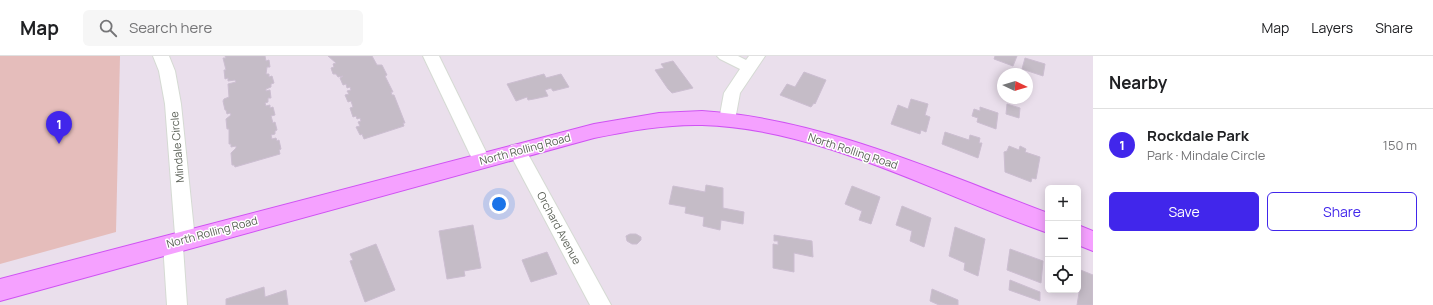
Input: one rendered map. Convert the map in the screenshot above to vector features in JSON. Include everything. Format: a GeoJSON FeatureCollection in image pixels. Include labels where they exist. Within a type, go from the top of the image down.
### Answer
{"type":"FeatureCollection","features":[{"type":"Feature","properties":{"kind":"main road","name":"North Rolling Road"},"geometry":{"type":"LineString","coordinates":[[0,290],[517,150],[633,122],[682,118],[727,120],[761,124],[782,130],[879,159],[1045,222]]}},
{"type":"Feature","properties":{"kind":"main road"},"geometry":{"type":"LineString","coordinates":[[1081,236],[1093,241]]}},
{"type":"Feature","properties":{"kind":"street","name":"Mindale Circle"},"geometry":{"type":"LineString","coordinates":[[161,56],[167,71],[173,104],[179,241],[177,305]]}},
{"type":"Feature","properties":{"kind":"street"},"geometry":{"type":"LineString","coordinates":[[431,56],[481,160]]}},
{"type":"Feature","properties":{"kind":"street"},"geometry":{"type":"LineString","coordinates":[[725,56],[753,61],[732,93],[727,120]]}},
{"type":"Feature","properties":{"kind":"street","name":"Orchard Avenue"},"geometry":{"type":"LineString","coordinates":[[517,150],[601,305]]}},
{"type":"Feature","properties":{"kind":"shaded area"},"geometry":{"type":"Polygon","coordinates":[[[0,56],[120,56],[116,232],[0,264],[0,56]]]}},
{"type":"Feature","properties":{"kind":"building"},"geometry":{"type":"Polygon","coordinates":[[[225,56],[265,56],[266,61],[269,60],[270,67],[267,67],[266,74],[269,74],[269,77],[272,76],[274,83],[271,84],[271,87],[266,89],[266,91],[270,90],[271,98],[268,98],[268,102],[265,103],[266,106],[270,105],[270,108],[273,107],[275,115],[271,116],[273,123],[275,122],[277,130],[275,131],[275,134],[271,135],[272,139],[276,138],[277,141],[279,140],[281,149],[279,150],[280,154],[235,167],[232,165],[231,153],[236,146],[231,147],[231,144],[229,144],[229,129],[227,129],[226,119],[231,115],[230,113],[227,114],[223,101],[229,97],[228,84],[236,82],[235,80],[228,81],[228,78],[225,79],[224,70],[226,70],[223,58],[226,58],[225,56]]]}},
{"type":"Feature","properties":{"kind":"building"},"geometry":{"type":"Polygon","coordinates":[[[328,56],[372,56],[377,65],[382,65],[387,75],[385,76],[393,92],[391,92],[392,95],[394,95],[405,123],[403,123],[404,126],[364,139],[356,127],[360,126],[358,122],[361,121],[360,118],[357,119],[356,116],[353,117],[350,108],[353,107],[351,101],[348,102],[345,95],[349,94],[347,91],[351,90],[350,87],[347,88],[346,84],[343,85],[340,78],[343,76],[338,77],[336,74],[333,74],[331,68],[334,67],[333,64],[336,63],[328,56]]]}},
{"type":"Feature","properties":{"kind":"building"},"geometry":{"type":"Polygon","coordinates":[[[995,56],[1017,56],[1013,66],[994,59],[995,56]]]}},
{"type":"Feature","properties":{"kind":"building"},"geometry":{"type":"Polygon","coordinates":[[[1025,58],[1045,64],[1043,76],[1033,73],[1033,68],[1022,68],[1025,58]]]}},
{"type":"Feature","properties":{"kind":"building"},"geometry":{"type":"Polygon","coordinates":[[[673,61],[693,88],[672,93],[668,89],[655,70],[664,68],[661,64],[673,61]]]}},
{"type":"Feature","properties":{"kind":"building"},"geometry":{"type":"Polygon","coordinates":[[[804,72],[826,80],[815,104],[814,103],[811,107],[780,95],[787,84],[795,87],[804,72]]]}},
{"type":"Feature","properties":{"kind":"building"},"geometry":{"type":"Polygon","coordinates":[[[544,74],[546,78],[561,74],[569,87],[553,91],[551,88],[545,90],[548,96],[528,100],[527,97],[516,101],[507,84],[544,74]]]}},
{"type":"Feature","properties":{"kind":"building"},"geometry":{"type":"Polygon","coordinates":[[[911,99],[928,104],[925,115],[930,117],[926,132],[921,130],[920,134],[891,124],[898,105],[908,109],[911,99]]]}},
{"type":"Feature","properties":{"kind":"building"},"geometry":{"type":"Polygon","coordinates":[[[1007,104],[1020,108],[1019,118],[1006,114],[1007,104]]]}},
{"type":"Feature","properties":{"kind":"building"},"geometry":{"type":"Polygon","coordinates":[[[980,107],[998,113],[996,129],[977,122],[978,118],[972,116],[974,109],[980,111],[980,107]]]}},
{"type":"Feature","properties":{"kind":"building"},"geometry":{"type":"Polygon","coordinates":[[[945,132],[969,140],[970,135],[980,138],[979,143],[982,143],[978,158],[942,144],[945,132]]]}},
{"type":"Feature","properties":{"kind":"building"},"geometry":{"type":"Polygon","coordinates":[[[1009,146],[1019,150],[1020,146],[1026,149],[1025,152],[1040,157],[1036,179],[1032,178],[1031,182],[1005,172],[1004,152],[1007,151],[1009,146]]]}},
{"type":"Feature","properties":{"kind":"building"},"geometry":{"type":"Polygon","coordinates":[[[706,185],[723,188],[723,208],[744,212],[743,224],[721,220],[720,230],[703,226],[704,217],[685,213],[686,207],[669,204],[673,186],[705,192],[706,185]]]}},
{"type":"Feature","properties":{"kind":"building"},"geometry":{"type":"Polygon","coordinates":[[[852,186],[880,197],[871,224],[859,220],[862,211],[845,204],[852,186]]]}},
{"type":"Feature","properties":{"kind":"building"},"geometry":{"type":"Polygon","coordinates":[[[902,206],[931,218],[924,247],[910,241],[912,231],[896,225],[902,206]]]}},
{"type":"Feature","properties":{"kind":"building"},"geometry":{"type":"Polygon","coordinates":[[[473,225],[481,268],[464,271],[465,276],[447,279],[439,231],[473,225]]]}},
{"type":"Feature","properties":{"kind":"building"},"geometry":{"type":"Polygon","coordinates":[[[955,227],[985,239],[978,276],[964,270],[965,263],[949,256],[955,227]]]}},
{"type":"Feature","properties":{"kind":"building"},"geometry":{"type":"Polygon","coordinates":[[[636,234],[641,237],[641,240],[637,244],[632,244],[627,241],[626,236],[636,234]]]}},
{"type":"Feature","properties":{"kind":"building"},"geometry":{"type":"Polygon","coordinates":[[[774,235],[812,241],[813,257],[794,253],[794,272],[773,268],[773,244],[778,245],[778,241],[774,241],[774,235]]]}},
{"type":"Feature","properties":{"kind":"building"},"geometry":{"type":"Polygon","coordinates":[[[376,244],[395,290],[365,302],[350,261],[353,260],[350,254],[376,244]]]}},
{"type":"Feature","properties":{"kind":"building"},"geometry":{"type":"Polygon","coordinates":[[[1010,249],[1043,261],[1041,283],[1007,270],[1010,249]]]}},
{"type":"Feature","properties":{"kind":"building"},"geometry":{"type":"Polygon","coordinates":[[[547,252],[557,274],[531,282],[522,260],[547,252]]]}},
{"type":"Feature","properties":{"kind":"building"},"geometry":{"type":"Polygon","coordinates":[[[1081,270],[1093,275],[1093,305],[1077,305],[1079,293],[1081,293],[1081,270]]]}},
{"type":"Feature","properties":{"kind":"building"},"geometry":{"type":"Polygon","coordinates":[[[1010,280],[1040,292],[1040,301],[1009,290],[1010,280]]]}},
{"type":"Feature","properties":{"kind":"building"},"geometry":{"type":"Polygon","coordinates":[[[264,287],[265,297],[286,290],[288,305],[226,305],[226,299],[264,287]]]}},
{"type":"Feature","properties":{"kind":"building"},"geometry":{"type":"Polygon","coordinates":[[[932,289],[958,300],[958,305],[939,305],[930,301],[932,289]]]}},
{"type":"Feature","properties":{"kind":"place","name":"Rockdale Park"},"geometry":{"type":"Point","coordinates":[59,144]}}]}
